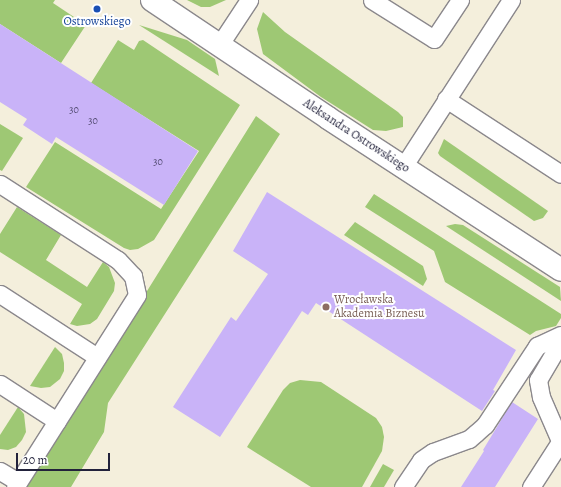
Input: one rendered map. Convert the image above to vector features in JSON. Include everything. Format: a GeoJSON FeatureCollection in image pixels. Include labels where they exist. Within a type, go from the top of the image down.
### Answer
{"type":"FeatureCollection","features":[{"type":"Feature","properties":{"kind":"street","name":"Aleksandra Ostrowskiego"},"geometry":{"type":"LineString","coordinates":[[152,0],[220,44],[328,118],[558,262]]}},
{"type":"Feature","properties":{"kind":"lane"},"geometry":{"type":"LineString","coordinates":[[220,44],[249,0]]}},
{"type":"Feature","properties":{"kind":"lane"},"geometry":{"type":"LineString","coordinates":[[372,0],[434,39],[460,0]]}},
{"type":"Feature","properties":{"kind":"lane"},"geometry":{"type":"LineString","coordinates":[[403,166],[511,0]]}},
{"type":"Feature","properties":{"kind":"lane"},"geometry":{"type":"LineString","coordinates":[[446,99],[561,174]]}},
{"type":"Feature","properties":{"kind":"lane"},"geometry":{"type":"LineString","coordinates":[[0,184],[118,260],[132,276],[136,295],[16,485],[0,471]]}},
{"type":"Feature","properties":{"kind":"lane"},"geometry":{"type":"LineString","coordinates":[[0,294],[97,357]]}},
{"type":"Feature","properties":{"kind":"lane"},"geometry":{"type":"LineString","coordinates":[[403,487],[420,460],[433,452],[469,439],[476,433],[484,424],[537,346],[561,335]]}},
{"type":"Feature","properties":{"kind":"lane"},"geometry":{"type":"LineString","coordinates":[[530,487],[560,442],[541,397],[538,380],[561,341]]}},
{"type":"Feature","properties":{"kind":"lane"},"geometry":{"type":"LineString","coordinates":[[0,384],[56,421]]}},
{"type":"Feature","properties":{"kind":"green space"},"geometry":{"type":"Polygon","coordinates":[[[0,0],[55,0],[53,3],[86,25],[61,63],[0,24],[0,0]]]}},
{"type":"Feature","properties":{"kind":"green space"},"geometry":{"type":"Polygon","coordinates":[[[187,0],[226,0],[210,7],[201,7],[187,0]]]}},
{"type":"Feature","properties":{"kind":"green space"},"geometry":{"type":"Polygon","coordinates":[[[263,12],[285,32],[398,112],[403,117],[403,127],[386,131],[373,130],[321,97],[263,54],[257,29],[263,12]]]}},
{"type":"Feature","properties":{"kind":"green space"},"geometry":{"type":"Polygon","coordinates":[[[139,25],[187,40],[215,59],[219,76],[139,25]]]}},
{"type":"Feature","properties":{"kind":"green space"},"geometry":{"type":"Polygon","coordinates":[[[118,40],[134,50],[139,41],[143,40],[240,105],[154,240],[138,249],[130,250],[124,248],[26,187],[55,142],[161,209],[199,151],[91,83],[118,40]]]}},
{"type":"Feature","properties":{"kind":"green space"},"geometry":{"type":"Polygon","coordinates":[[[256,116],[280,134],[108,403],[104,432],[71,487],[25,487],[256,116]]]}},
{"type":"Feature","properties":{"kind":"green space"},"geometry":{"type":"Polygon","coordinates":[[[0,124],[23,138],[2,171],[0,170],[0,124]]]}},
{"type":"Feature","properties":{"kind":"green space"},"geometry":{"type":"Polygon","coordinates":[[[444,139],[548,211],[543,218],[534,221],[440,156],[438,153],[444,139]]]}},
{"type":"Feature","properties":{"kind":"green space"},"geometry":{"type":"Polygon","coordinates":[[[374,194],[561,314],[561,318],[556,326],[536,331],[530,335],[445,282],[434,251],[365,207],[374,194]]]}},
{"type":"Feature","properties":{"kind":"green space"},"geometry":{"type":"Polygon","coordinates":[[[17,207],[61,235],[46,260],[87,287],[103,262],[109,267],[115,283],[114,291],[97,319],[90,324],[77,326],[70,324],[82,304],[0,252],[0,234],[17,207]]]}},
{"type":"Feature","properties":{"kind":"green space"},"geometry":{"type":"Polygon","coordinates":[[[355,222],[423,266],[427,279],[423,286],[344,235],[355,222]]]}},
{"type":"Feature","properties":{"kind":"green space"},"geometry":{"type":"Polygon","coordinates":[[[455,224],[463,225],[560,287],[561,301],[446,226],[455,224]]]}},
{"type":"Feature","properties":{"kind":"green space"},"geometry":{"type":"Polygon","coordinates":[[[55,347],[62,354],[64,363],[64,371],[60,379],[50,387],[41,388],[30,386],[55,347]]]}},
{"type":"Feature","properties":{"kind":"green space"},"geometry":{"type":"Polygon","coordinates":[[[300,380],[321,382],[376,418],[382,427],[384,437],[382,451],[362,487],[311,487],[247,447],[283,390],[290,383],[300,380]]]}},
{"type":"Feature","properties":{"kind":"green space"},"geometry":{"type":"Polygon","coordinates":[[[18,407],[24,414],[26,432],[16,447],[8,450],[0,449],[0,435],[18,407]]]}},
{"type":"Feature","properties":{"kind":"green space"},"geometry":{"type":"Polygon","coordinates":[[[383,464],[394,470],[384,487],[370,487],[383,464]]]}},
{"type":"Feature","properties":{"kind":"building"},"geometry":{"type":"Polygon","coordinates":[[[0,24],[198,151],[164,205],[56,137],[52,144],[23,125],[27,119],[0,102],[0,24]]]}},
{"type":"Feature","properties":{"kind":"building"},"geometry":{"type":"Polygon","coordinates":[[[267,192],[516,350],[493,390],[495,391],[482,411],[316,303],[308,315],[302,311],[220,437],[173,407],[231,317],[236,321],[268,274],[233,251],[267,192]]]}},
{"type":"Feature","properties":{"kind":"building"},"geometry":{"type":"Polygon","coordinates":[[[512,402],[538,419],[495,487],[461,487],[484,451],[483,450],[512,402]]]}},
{"type":"Feature","properties":{"kind":"place","name":"Ostrowskiego"},"geometry":{"type":"Point","coordinates":[97,9]}},
{"type":"Feature","properties":{"kind":"place","name":"Wrocławska Akademia Biznesu"},"geometry":{"type":"Point","coordinates":[326,307]}}]}
